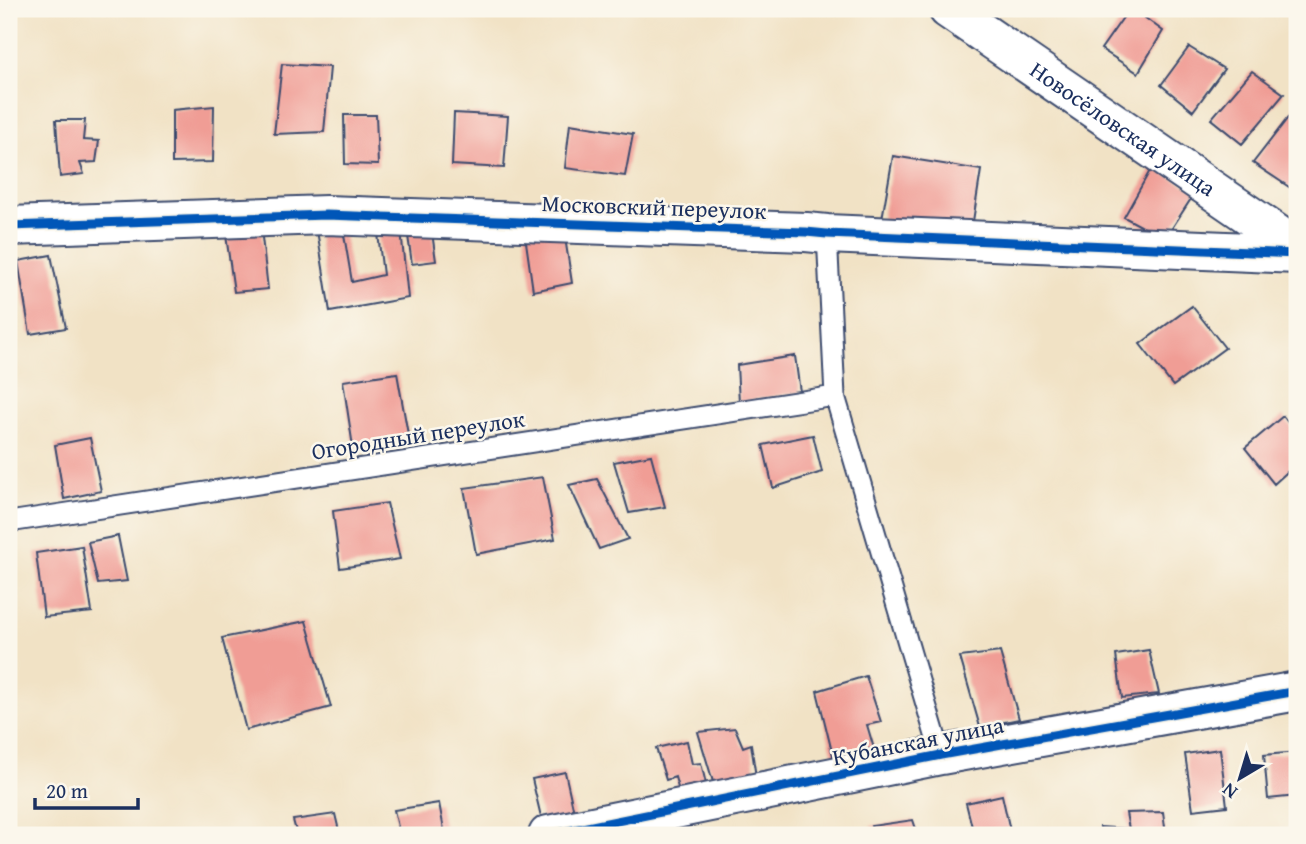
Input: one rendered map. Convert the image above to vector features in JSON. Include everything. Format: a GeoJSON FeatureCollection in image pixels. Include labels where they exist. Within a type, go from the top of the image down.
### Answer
{"type":"FeatureCollection","features":[{"type":"Feature","properties":{"kind":"street","name":"Новосёловская улица"},"geometry":{"type":"LineString","coordinates":[[948,9],[1297,248]]}},
{"type":"Feature","properties":{"kind":"street","name":"Московский переулок"},"geometry":{"type":"LineString","coordinates":[[9,226],[326,215],[806,232],[1297,254]]}},
{"type":"Feature","properties":{"kind":"street","name":"Кубанская улица"},"geometry":{"type":"LineString","coordinates":[[548,835],[941,755],[1297,691]]}},
{"type":"Feature","properties":{"kind":"lane"},"geometry":{"type":"LineString","coordinates":[[827,234],[835,396],[941,755]]}},
{"type":"Feature","properties":{"kind":"lane","name":"Огородный переулок"},"geometry":{"type":"LineString","coordinates":[[9,522],[835,396]]}},
{"type":"Feature","properties":{"kind":"building"},"geometry":{"type":"Polygon","coordinates":[[[1129,9],[1133,9],[1163,31],[1138,73],[1101,49],[1129,9]]]}},
{"type":"Feature","properties":{"kind":"building"},"geometry":{"type":"Polygon","coordinates":[[[1189,47],[1224,69],[1193,111],[1161,85],[1189,47]]]}},
{"type":"Feature","properties":{"kind":"building"},"geometry":{"type":"Polygon","coordinates":[[[282,64],[330,67],[324,132],[274,134],[282,64]]]}},
{"type":"Feature","properties":{"kind":"building"},"geometry":{"type":"Polygon","coordinates":[[[1252,71],[1284,94],[1242,144],[1211,119],[1252,71]]]}},
{"type":"Feature","properties":{"kind":"building"},"geometry":{"type":"Polygon","coordinates":[[[214,106],[213,162],[172,163],[172,110],[214,106]]]}},
{"type":"Feature","properties":{"kind":"building"},"geometry":{"type":"Polygon","coordinates":[[[1297,106],[1297,182],[1292,189],[1253,163],[1297,106]]]}},
{"type":"Feature","properties":{"kind":"building"},"geometry":{"type":"Polygon","coordinates":[[[454,113],[508,116],[504,168],[452,165],[454,113]]]}},
{"type":"Feature","properties":{"kind":"building"},"geometry":{"type":"Polygon","coordinates":[[[344,115],[376,115],[378,165],[345,164],[344,115]]]}},
{"type":"Feature","properties":{"kind":"building"},"geometry":{"type":"Polygon","coordinates":[[[56,120],[85,120],[83,140],[99,141],[96,162],[80,163],[84,174],[60,177],[56,120]]]}},
{"type":"Feature","properties":{"kind":"building"},"geometry":{"type":"Polygon","coordinates":[[[570,124],[633,134],[625,176],[565,168],[570,124]]]}},
{"type":"Feature","properties":{"kind":"building"},"geometry":{"type":"Polygon","coordinates":[[[893,156],[981,170],[971,234],[882,219],[893,156]]]}},
{"type":"Feature","properties":{"kind":"building"},"geometry":{"type":"Polygon","coordinates":[[[1152,167],[1196,191],[1165,239],[1124,217],[1152,167]]]}},
{"type":"Feature","properties":{"kind":"building"},"geometry":{"type":"Polygon","coordinates":[[[399,211],[408,298],[330,312],[316,224],[341,217],[352,282],[383,275],[376,217],[399,211]]]}},
{"type":"Feature","properties":{"kind":"building"},"geometry":{"type":"Polygon","coordinates":[[[429,211],[436,261],[412,264],[405,215],[429,211]]]}},
{"type":"Feature","properties":{"kind":"building"},"geometry":{"type":"Polygon","coordinates":[[[562,218],[572,283],[533,291],[523,221],[562,218]]]}},
{"type":"Feature","properties":{"kind":"building"},"geometry":{"type":"Polygon","coordinates":[[[261,229],[268,289],[234,292],[226,235],[261,229]]]}},
{"type":"Feature","properties":{"kind":"building"},"geometry":{"type":"Polygon","coordinates":[[[51,255],[66,328],[30,334],[18,261],[51,255]]]}},
{"type":"Feature","properties":{"kind":"building"},"geometry":{"type":"Polygon","coordinates":[[[1192,306],[1225,348],[1173,386],[1140,344],[1192,306]]]}},
{"type":"Feature","properties":{"kind":"building"},"geometry":{"type":"Polygon","coordinates":[[[795,356],[800,392],[739,402],[737,365],[795,356]]]}},
{"type":"Feature","properties":{"kind":"building"},"geometry":{"type":"Polygon","coordinates":[[[397,373],[409,440],[353,447],[343,381],[397,373]]]}},
{"type":"Feature","properties":{"kind":"building"},"geometry":{"type":"Polygon","coordinates":[[[1283,416],[1297,434],[1297,463],[1274,484],[1245,448],[1283,416]]]}},
{"type":"Feature","properties":{"kind":"building"},"geometry":{"type":"Polygon","coordinates":[[[813,435],[822,472],[773,488],[763,445],[813,435]]]}},
{"type":"Feature","properties":{"kind":"building"},"geometry":{"type":"Polygon","coordinates":[[[90,438],[101,491],[64,499],[55,445],[90,438]]]}},
{"type":"Feature","properties":{"kind":"building"},"geometry":{"type":"Polygon","coordinates":[[[651,455],[665,507],[629,513],[614,462],[651,455]]]}},
{"type":"Feature","properties":{"kind":"building"},"geometry":{"type":"Polygon","coordinates":[[[543,477],[555,539],[476,554],[464,488],[543,477]]]}},
{"type":"Feature","properties":{"kind":"building"},"geometry":{"type":"Polygon","coordinates":[[[597,479],[628,539],[599,549],[569,485],[597,479]]]}},
{"type":"Feature","properties":{"kind":"building"},"geometry":{"type":"Polygon","coordinates":[[[387,503],[400,559],[340,568],[333,511],[387,503]]]}},
{"type":"Feature","properties":{"kind":"building"},"geometry":{"type":"Polygon","coordinates":[[[118,536],[127,581],[98,584],[88,542],[118,536]]]}},
{"type":"Feature","properties":{"kind":"building"},"geometry":{"type":"Polygon","coordinates":[[[82,546],[92,612],[44,617],[36,553],[82,546]]]}},
{"type":"Feature","properties":{"kind":"building"},"geometry":{"type":"Polygon","coordinates":[[[306,621],[331,707],[246,730],[222,638],[306,621]]]}},
{"type":"Feature","properties":{"kind":"building"},"geometry":{"type":"Polygon","coordinates":[[[1149,650],[1159,694],[1122,698],[1116,655],[1149,650]]]}},
{"type":"Feature","properties":{"kind":"building"},"geometry":{"type":"Polygon","coordinates":[[[1000,652],[1019,719],[980,727],[960,657],[1000,652]]]}},
{"type":"Feature","properties":{"kind":"building"},"geometry":{"type":"Polygon","coordinates":[[[866,676],[881,722],[867,725],[875,752],[834,760],[817,691],[866,676]]]}},
{"type":"Feature","properties":{"kind":"building"},"geometry":{"type":"Polygon","coordinates":[[[735,728],[743,747],[751,744],[756,777],[714,785],[698,732],[735,728]]]}},
{"type":"Feature","properties":{"kind":"building"},"geometry":{"type":"Polygon","coordinates":[[[687,741],[692,764],[701,763],[707,788],[680,795],[675,777],[666,780],[656,748],[687,741]]]}},
{"type":"Feature","properties":{"kind":"building"},"geometry":{"type":"Polygon","coordinates":[[[1220,749],[1227,806],[1193,810],[1185,754],[1220,749]]]}},
{"type":"Feature","properties":{"kind":"building"},"geometry":{"type":"Polygon","coordinates":[[[1297,752],[1297,796],[1268,799],[1264,755],[1297,752]]]}},
{"type":"Feature","properties":{"kind":"building"},"geometry":{"type":"Polygon","coordinates":[[[565,772],[575,817],[543,825],[532,779],[565,772]]]}},
{"type":"Feature","properties":{"kind":"building"},"geometry":{"type":"Polygon","coordinates":[[[1002,795],[1011,835],[974,835],[966,803],[1002,795]]]}},
{"type":"Feature","properties":{"kind":"building"},"geometry":{"type":"Polygon","coordinates":[[[439,803],[445,835],[400,835],[394,810],[439,803]]]}},
{"type":"Feature","properties":{"kind":"building"},"geometry":{"type":"Polygon","coordinates":[[[1163,812],[1166,835],[1101,835],[1100,827],[1129,829],[1126,813],[1163,812]]]}},
{"type":"Feature","properties":{"kind":"building"},"geometry":{"type":"Polygon","coordinates":[[[335,814],[340,835],[297,835],[293,820],[335,814]]]}},
{"type":"Feature","properties":{"kind":"building"},"geometry":{"type":"Polygon","coordinates":[[[913,820],[918,835],[873,835],[871,826],[913,820]]]}},
{"type":"Feature","properties":{"kind":"cycle path"},"geometry":{"type":"LineString","coordinates":[[9,226],[326,215],[806,232],[1297,254]]}},
{"type":"Feature","properties":{"kind":"cycle path"},"geometry":{"type":"LineString","coordinates":[[548,835],[941,755],[1297,691]]}}]}
